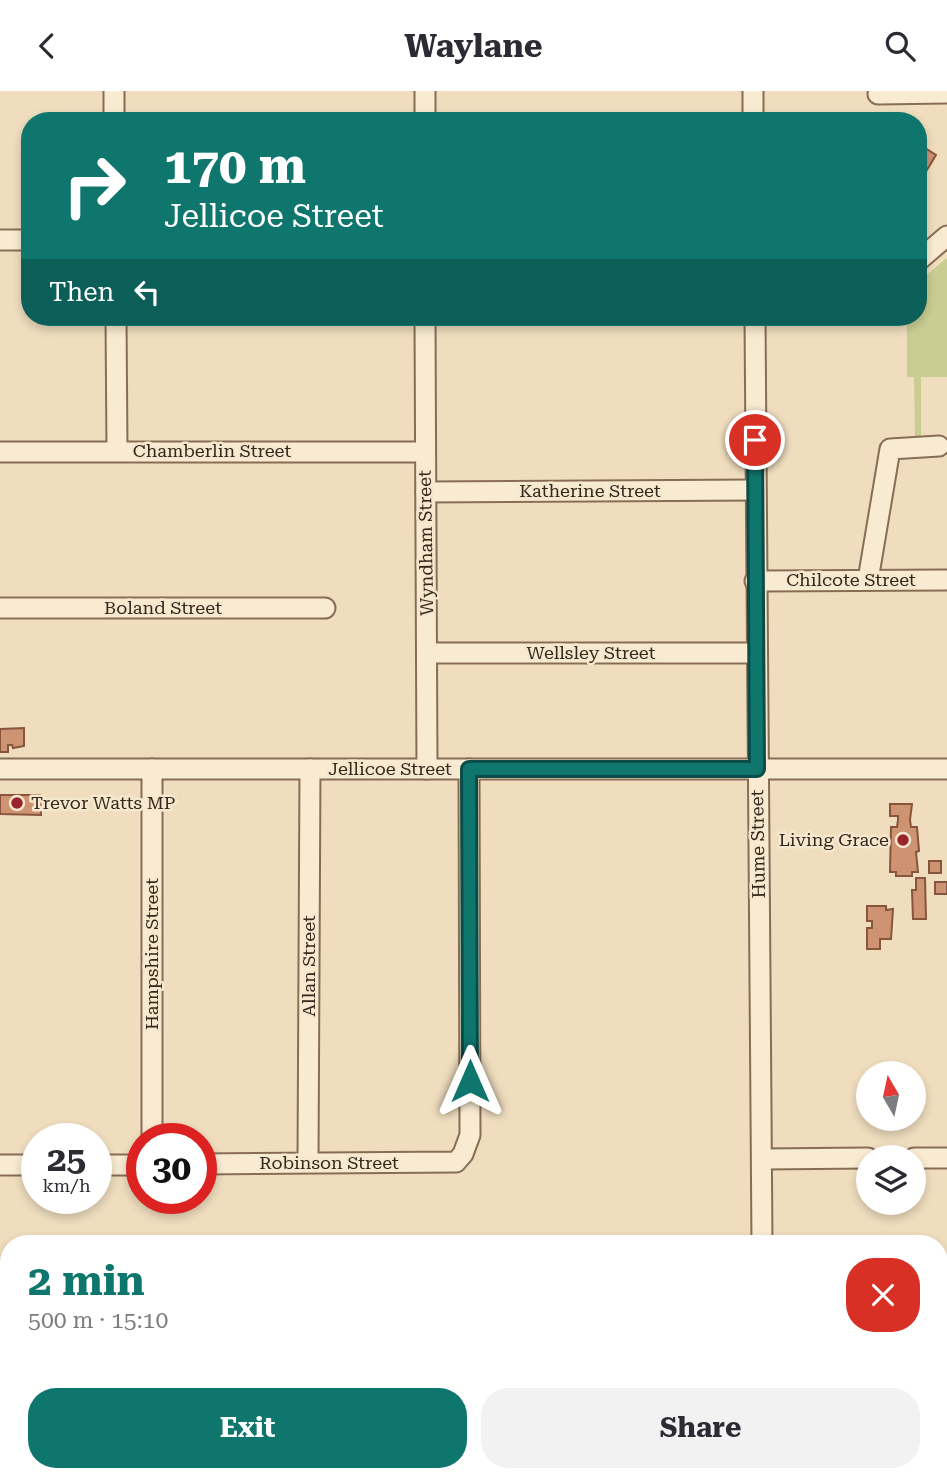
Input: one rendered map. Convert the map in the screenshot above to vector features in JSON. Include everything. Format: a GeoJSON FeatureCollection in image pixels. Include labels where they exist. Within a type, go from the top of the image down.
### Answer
{"type":"FeatureCollection","features":[{"type":"Feature","properties":{"kind":"street"},"geometry":{"type":"LineString","coordinates":[[114,91],[114,112]]}},
{"type":"Feature","properties":{"kind":"street"},"geometry":{"type":"LineString","coordinates":[[425,91],[425,112]]}},
{"type":"Feature","properties":{"kind":"street"},"geometry":{"type":"LineString","coordinates":[[753,91],[753,112]]}},
{"type":"Feature","properties":{"kind":"street"},"geometry":{"type":"LineString","coordinates":[[878,94],[947,93]]}},
{"type":"Feature","properties":{"kind":"street"},"geometry":{"type":"LineString","coordinates":[[927,253],[947,236]]}},
{"type":"Feature","properties":{"kind":"street"},"geometry":{"type":"LineString","coordinates":[[0,240],[21,240]]}},
{"type":"Feature","properties":{"kind":"street"},"geometry":{"type":"LineString","coordinates":[[116,326],[117,451]]}},
{"type":"Feature","properties":{"kind":"street","name":"Wyndham Street"},"geometry":{"type":"LineString","coordinates":[[425,326],[427,769]]}},
{"type":"Feature","properties":{"kind":"street","name":"Hume Street"},"geometry":{"type":"LineString","coordinates":[[755,326],[755,653],[762,1235]]}},
{"type":"Feature","properties":{"kind":"street"},"geometry":{"type":"LineString","coordinates":[[868,580],[890,449],[939,446]]}},
{"type":"Feature","properties":{"kind":"street","name":"Chamberlin Street"},"geometry":{"type":"LineString","coordinates":[[0,452],[425,451]]}},
{"type":"Feature","properties":{"kind":"street","name":"Katherine Street"},"geometry":{"type":"LineString","coordinates":[[426,492],[755,490]]}},
{"type":"Feature","properties":{"kind":"street","name":"Chilcote Street"},"geometry":{"type":"LineString","coordinates":[[755,581],[947,580]]}},
{"type":"Feature","properties":{"kind":"street","name":"Boland Street"},"geometry":{"type":"LineString","coordinates":[[0,608],[326,608]]}},
{"type":"Feature","properties":{"kind":"street","name":"Wellsley Street"},"geometry":{"type":"LineString","coordinates":[[427,653],[755,653]]}},
{"type":"Feature","properties":{"kind":"street","name":"Jellicoe Street"},"geometry":{"type":"LineString","coordinates":[[0,769],[947,769]]}},
{"type":"Feature","properties":{"kind":"street","name":"Hampshire Street"},"geometry":{"type":"LineString","coordinates":[[152,769],[152,1123]]}},
{"type":"Feature","properties":{"kind":"street","name":"Allan Street"},"geometry":{"type":"LineString","coordinates":[[308,1162],[310,769]]}},
{"type":"Feature","properties":{"kind":"street","name":"Robinson Street"},"geometry":{"type":"LineString","coordinates":[[217,1164],[456,1162],[463,1154],[470,1135],[469,769]]}},
{"type":"Feature","properties":{"kind":"street"},"geometry":{"type":"LineString","coordinates":[[926,1158],[947,1158]]}},
{"type":"Feature","properties":{"kind":"street"},"geometry":{"type":"LineString","coordinates":[[763,1159],[856,1159]]}},
{"type":"Feature","properties":{"kind":"street"},"geometry":{"type":"LineString","coordinates":[[0,1165],[21,1165]]}},
{"type":"Feature","properties":{"kind":"green space"},"geometry":{"type":"Polygon","coordinates":[[[947,258],[947,377],[921,377],[921,435],[915,438],[914,377],[907,377],[907,326],[927,326],[927,274],[947,258]]]}},
{"type":"Feature","properties":{"kind":"building"},"geometry":{"type":"Polygon","coordinates":[[[927,149],[936,155],[927,170],[927,149]]]}},
{"type":"Feature","properties":{"kind":"building"},"geometry":{"type":"Polygon","coordinates":[[[24,728],[24,746],[13,748],[8,745],[8,752],[0,752],[0,729],[24,728]]]}},
{"type":"Feature","properties":{"kind":"building"},"geometry":{"type":"Polygon","coordinates":[[[0,795],[40,795],[41,815],[0,814],[0,795]]]}},
{"type":"Feature","properties":{"kind":"building","name":"Living Grace"},"geometry":{"type":"Polygon","coordinates":[[[890,804],[912,804],[911,827],[917,827],[919,851],[916,852],[918,872],[912,872],[912,876],[896,876],[896,872],[890,872],[891,827],[897,827],[898,816],[890,816],[890,804]]]}},
{"type":"Feature","properties":{"kind":"building"},"geometry":{"type":"Polygon","coordinates":[[[929,861],[941,861],[941,873],[929,873],[929,861]]]}},
{"type":"Feature","properties":{"kind":"building"},"geometry":{"type":"Polygon","coordinates":[[[916,878],[925,878],[926,919],[913,919],[912,890],[916,890],[916,878]]]}},
{"type":"Feature","properties":{"kind":"building"},"geometry":{"type":"Polygon","coordinates":[[[935,882],[947,882],[947,894],[935,894],[935,882]]]}},
{"type":"Feature","properties":{"kind":"building"},"geometry":{"type":"Polygon","coordinates":[[[867,906],[886,906],[886,910],[893,909],[891,939],[880,939],[880,949],[867,949],[867,928],[872,928],[872,921],[867,921],[867,906]]]}},
{"type":"Feature","properties":{"kind":"place","name":"Trevor Watts MP"},"geometry":{"type":"Point","coordinates":[17,803]}},
{"type":"Feature","properties":{"kind":"place","name":"Living Grace"},"geometry":{"type":"Point","coordinates":[903,840]}},
{"type":"Feature","properties":{"kind":"route"},"geometry":{"type":"LineString","coordinates":[[470,1081],[469,769],[757,769],[755,440]]}}]}
